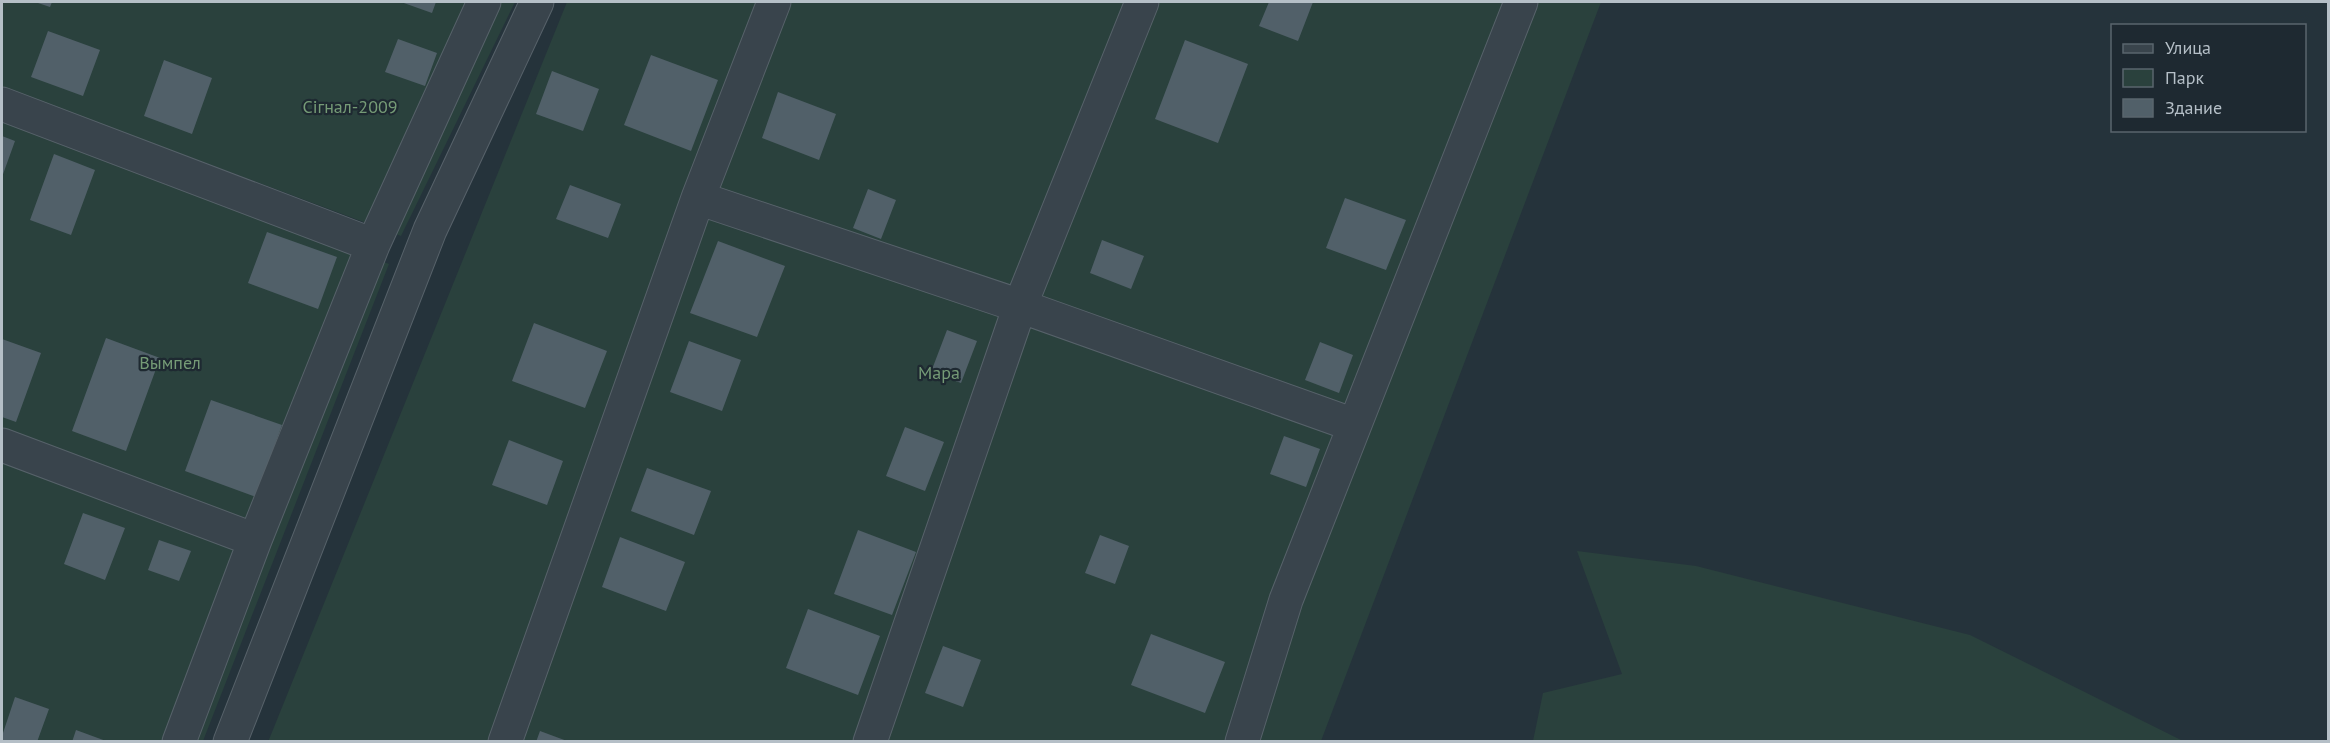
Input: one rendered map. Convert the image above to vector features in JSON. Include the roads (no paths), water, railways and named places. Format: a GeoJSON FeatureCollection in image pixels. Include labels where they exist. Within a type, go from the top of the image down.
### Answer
{"type":"FeatureCollection","features":[{"type":"Feature","properties":{"kind":"street"},"geometry":{"type":"LineString","coordinates":[[179,741],[255,540],[373,245],[484,2]]}},
{"type":"Feature","properties":{"kind":"street"},"geometry":{"type":"LineString","coordinates":[[230,741],[430,230],[537,2]]}},
{"type":"Feature","properties":{"kind":"street"},"geometry":{"type":"LineString","coordinates":[[505,741],[698,198],[774,2]]}},
{"type":"Feature","properties":{"kind":"street"},"geometry":{"type":"LineString","coordinates":[[870,741],[1020,306],[1142,2]]}},
{"type":"Feature","properties":{"kind":"street"},"geometry":{"type":"LineString","coordinates":[[1242,741],[1286,600],[1521,2]]}},
{"type":"Feature","properties":{"kind":"street"},"geometry":{"type":"LineString","coordinates":[[2,104],[373,245]]}},
{"type":"Feature","properties":{"kind":"street"},"geometry":{"type":"LineString","coordinates":[[698,198],[1020,306],[1354,425]]}},
{"type":"Feature","properties":{"kind":"street"},"geometry":{"type":"LineString","coordinates":[[2,445],[255,540]]}},
{"type":"Feature","properties":{"kind":"park label","name":"Сігнал-2009"},"geometry":{"type":"Point","coordinates":[350,106]}},
{"type":"Feature","properties":{"kind":"park label","name":"Вымпел"},"geometry":{"type":"Point","coordinates":[170,362]}},
{"type":"Feature","properties":{"kind":"park label","name":"Мара"},"geometry":{"type":"Point","coordinates":[939,372]}}]}
